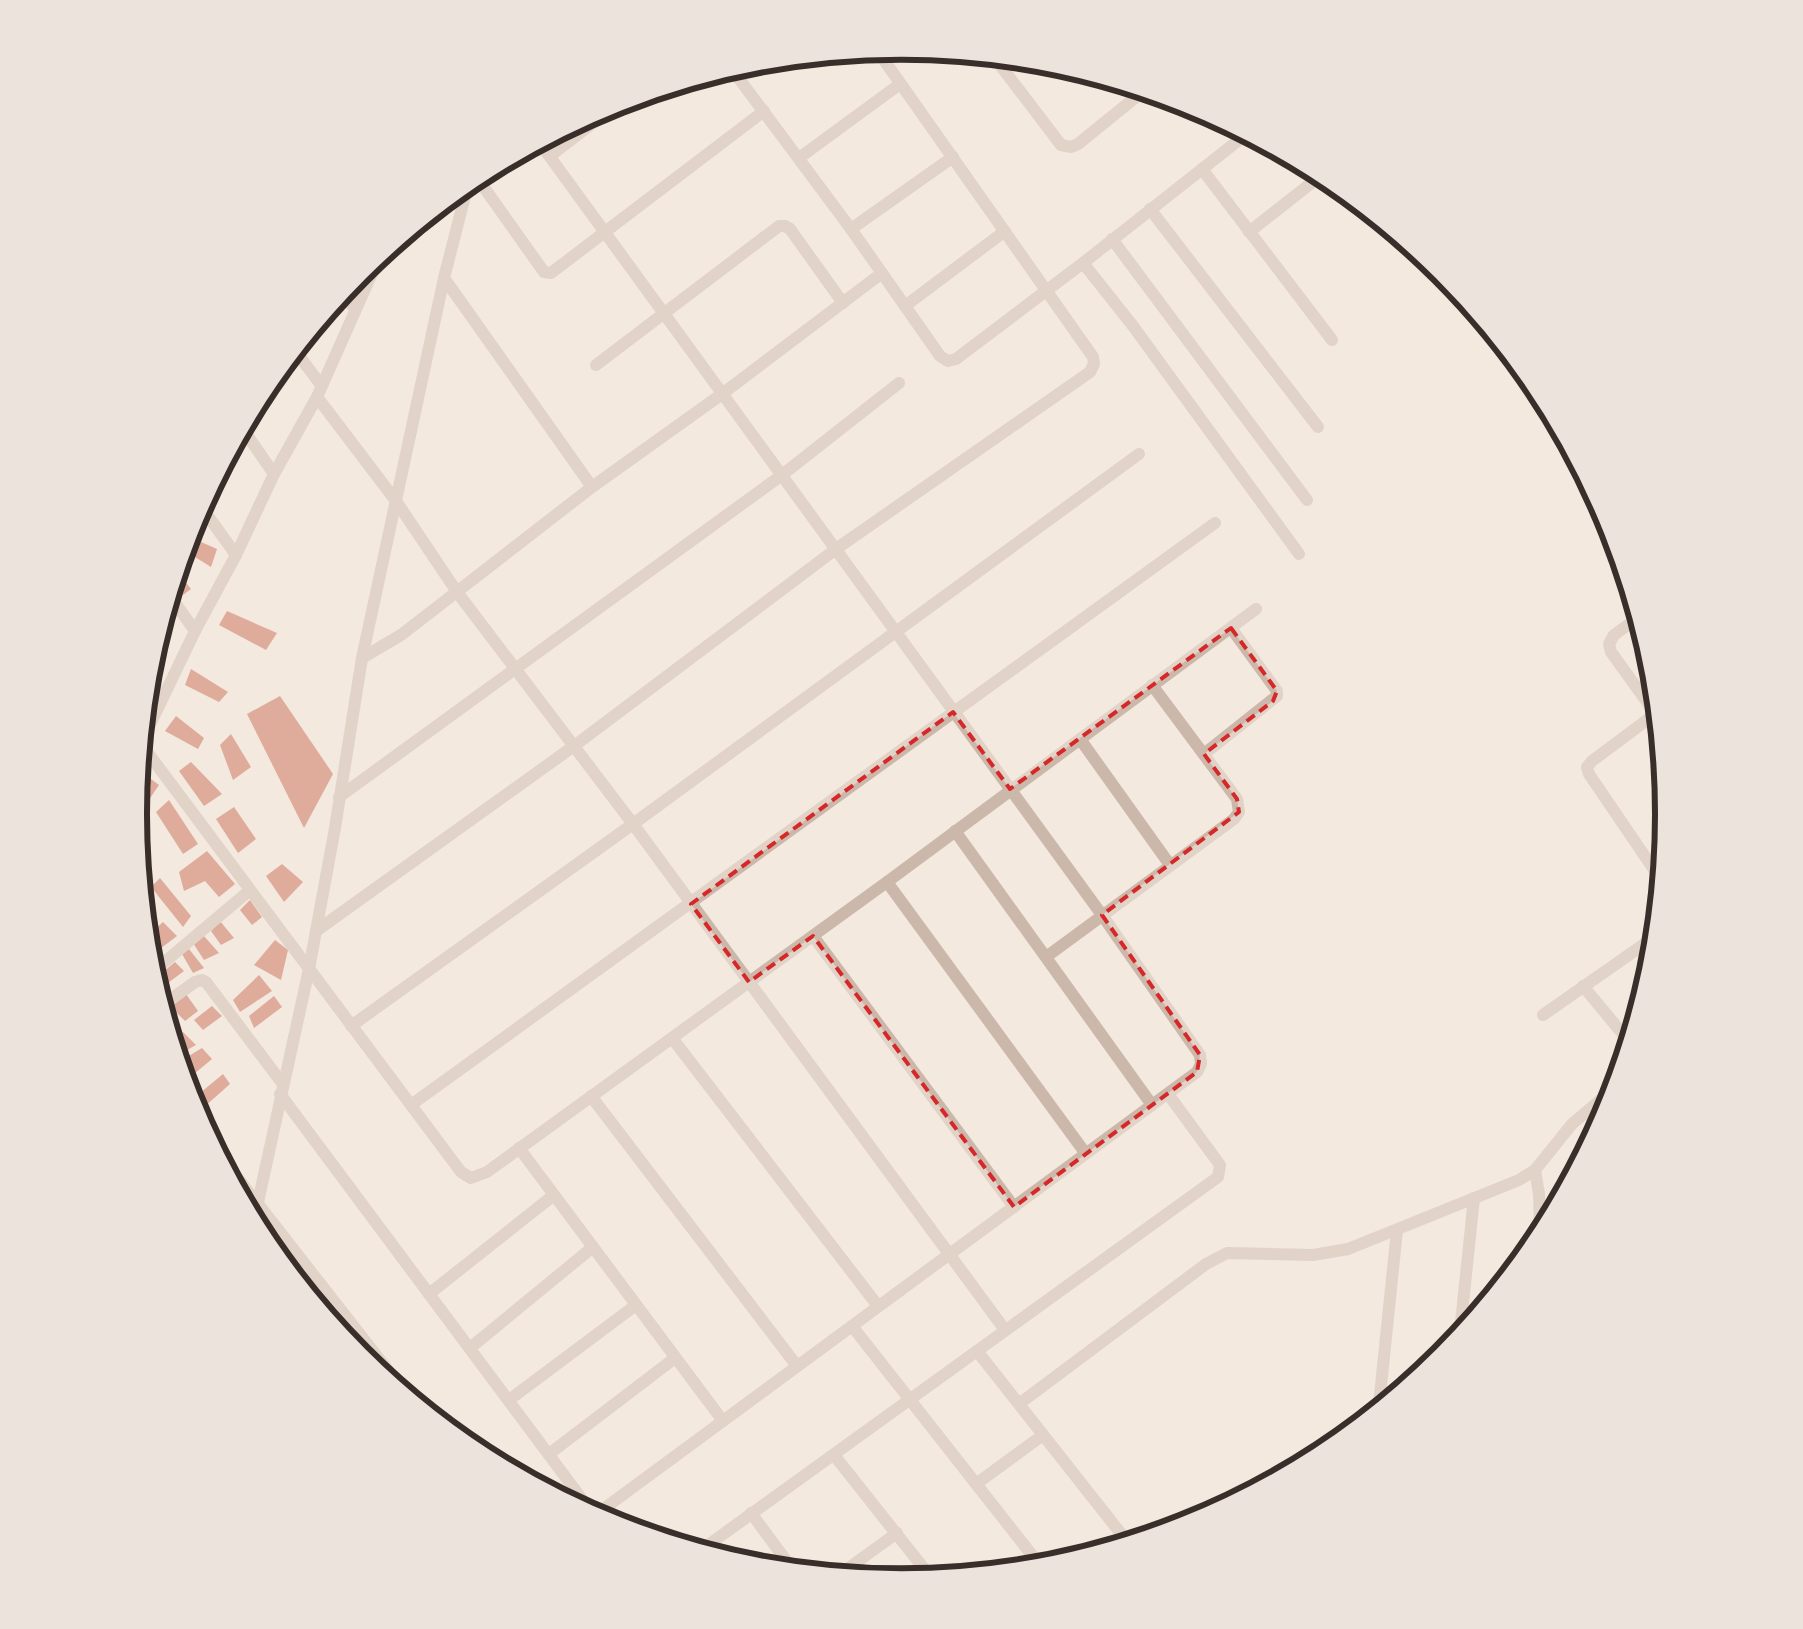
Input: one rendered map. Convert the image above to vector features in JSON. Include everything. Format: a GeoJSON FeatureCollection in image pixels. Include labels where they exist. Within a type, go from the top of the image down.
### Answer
{"type":"FeatureCollection","features":[{"type":"Feature","properties":{"kind":"street"},"geometry":{"type":"LineString","coordinates":[[316,931],[574,746],[836,549],[1090,372],[1094,364],[1092,357],[900,84],[887,61]]}},
{"type":"Feature","properties":{"kind":"street"},"geometry":{"type":"LineString","coordinates":[[1001,66],[1061,145],[1071,147],[1078,144],[1134,97]]}},
{"type":"Feature","properties":{"kind":"street"},"geometry":{"type":"LineString","coordinates":[[739,78],[851,229],[940,356],[948,361],[956,359],[1083,263],[1239,140]]}},
{"type":"Feature","properties":{"kind":"street"},"geometry":{"type":"LineString","coordinates":[[799,158],[900,84]]}},
{"type":"Feature","properties":{"kind":"street"},"geometry":{"type":"LineString","coordinates":[[483,187],[544,272],[547,274],[551,273],[607,233],[764,111]]}},
{"type":"Feature","properties":{"kind":"street"},"geometry":{"type":"LineString","coordinates":[[558,143],[546,151],[1102,915],[1200,1055],[1201,1064],[1197,1072],[1168,1094],[605,1508]]}},
{"type":"Feature","properties":{"kind":"street"},"geometry":{"type":"LineString","coordinates":[[851,229],[953,157]]}},
{"type":"Feature","properties":{"kind":"street"},"geometry":{"type":"LineString","coordinates":[[1202,169],[1248,232],[1332,340]]}},
{"type":"Feature","properties":{"kind":"street"},"geometry":{"type":"LineString","coordinates":[[1248,232],[1313,182]]}},
{"type":"Feature","properties":{"kind":"street"},"geometry":{"type":"LineString","coordinates":[[257,1207],[281,1088],[309,969],[362,658],[444,278],[464,200]]}},
{"type":"Feature","properties":{"kind":"street"},"geometry":{"type":"LineString","coordinates":[[1150,210],[1318,427]]}},
{"type":"Feature","properties":{"kind":"street"},"geometry":{"type":"LineString","coordinates":[[596,365],[779,226],[785,226],[843,303]]}},
{"type":"Feature","properties":{"kind":"street"},"geometry":{"type":"LineString","coordinates":[[905,306],[1005,231]]}},
{"type":"Feature","properties":{"kind":"street"},"geometry":{"type":"LineString","coordinates":[[1112,239],[1307,500]]}},
{"type":"Feature","properties":{"kind":"street"},"geometry":{"type":"LineString","coordinates":[[1083,263],[1133,326],[1299,554]]}},
{"type":"Feature","properties":{"kind":"street"},"geometry":{"type":"LineString","coordinates":[[362,658],[402,635],[592,487],[722,394],[882,273]]}},
{"type":"Feature","properties":{"kind":"street"},"geometry":{"type":"LineString","coordinates":[[444,278],[592,487]]}},
{"type":"Feature","properties":{"kind":"street"},"geometry":{"type":"LineString","coordinates":[[153,718],[195,631],[236,555],[274,474],[319,391],[369,280]]}},
{"type":"Feature","properties":{"kind":"street"},"geometry":{"type":"LineString","coordinates":[[349,301],[355,309]]}},
{"type":"Feature","properties":{"kind":"street"},"geometry":{"type":"LineString","coordinates":[[301,358],[319,391],[457,592],[633,824],[1005,1330]]}},
{"type":"Feature","properties":{"kind":"street"},"geometry":{"type":"LineString","coordinates":[[339,797],[782,475],[899,383]]}},
{"type":"Feature","properties":{"kind":"street"},"geometry":{"type":"LineString","coordinates":[[248,437],[274,474]]}},
{"type":"Feature","properties":{"kind":"street"},"geometry":{"type":"LineString","coordinates":[[351,1026],[633,824],[1139,454]]}},
{"type":"Feature","properties":{"kind":"street"},"geometry":{"type":"LineString","coordinates":[[209,516],[236,555]]}},
{"type":"Feature","properties":{"kind":"street"},"geometry":{"type":"LineString","coordinates":[[411,1106],[1215,523]]}},
{"type":"Feature","properties":{"kind":"street"},"geometry":{"type":"LineString","coordinates":[[177,606],[195,631]]}},
{"type":"Feature","properties":{"kind":"street"},"geometry":{"type":"LineString","coordinates":[[150,756],[249,891],[466,1177],[480,1176],[887,882],[1010,789],[1256,609]]}},
{"type":"Feature","properties":{"kind":"street"},"geometry":{"type":"LineString","coordinates":[[1631,623],[1614,635],[1609,644],[1611,652],[1648,703]]}},
{"type":"Feature","properties":{"kind":"street"},"geometry":{"type":"LineString","coordinates":[[1204,754],[1277,696],[1276,691],[1231,628]]}},
{"type":"Feature","properties":{"kind":"street"},"geometry":{"type":"LineString","coordinates":[[1046,957],[1234,819],[1240,812],[1238,799],[1152,685]]}},
{"type":"Feature","properties":{"kind":"street"},"geometry":{"type":"LineString","coordinates":[[1650,717],[1592,761],[1588,767],[1589,774],[1654,869]]}},
{"type":"Feature","properties":{"kind":"street"},"geometry":{"type":"LineString","coordinates":[[1080,738],[1170,865]]}},
{"type":"Feature","properties":{"kind":"street"},"geometry":{"type":"LineString","coordinates":[[955,831],[1152,1105]]}},
{"type":"Feature","properties":{"kind":"street"},"geometry":{"type":"LineString","coordinates":[[887,882],[1086,1154]]}},
{"type":"Feature","properties":{"kind":"street"},"geometry":{"type":"LineString","coordinates":[[162,964],[249,891]]}},
{"type":"Feature","properties":{"kind":"street"},"geometry":{"type":"LineString","coordinates":[[813,936],[1014,1207]]}},
{"type":"Feature","properties":{"kind":"street"},"geometry":{"type":"LineString","coordinates":[[1543,1015],[1645,943]]}},
{"type":"Feature","properties":{"kind":"street"},"geometry":{"type":"LineString","coordinates":[[170,1000],[195,982],[202,980],[206,982],[429,1294],[580,1497]]}},
{"type":"Feature","properties":{"kind":"street"},"geometry":{"type":"LineString","coordinates":[[1583,986],[1623,1034]]}},
{"type":"Feature","properties":{"kind":"street"},"geometry":{"type":"LineString","coordinates":[[672,1038],[878,1306]]}},
{"type":"Feature","properties":{"kind":"street"},"geometry":{"type":"LineString","coordinates":[[710,1544],[1218,1177],[1220,1165],[1168,1094]]}},
{"type":"Feature","properties":{"kind":"street"},"geometry":{"type":"LineString","coordinates":[[591,1096],[796,1366]]}},
{"type":"Feature","properties":{"kind":"street"},"geometry":{"type":"LineString","coordinates":[[1019,1404],[1206,1264],[1227,1253],[1314,1255],[1348,1249],[1397,1230],[1519,1180],[1535,1170],[1572,1124],[1600,1100]]}},
{"type":"Feature","properties":{"kind":"street"},"geometry":{"type":"LineString","coordinates":[[519,1148],[722,1421]]}},
{"type":"Feature","properties":{"kind":"street"},"geometry":{"type":"LineString","coordinates":[[1535,1170],[1540,1194],[1540,1216]]}},
{"type":"Feature","properties":{"kind":"street"},"geometry":{"type":"LineString","coordinates":[[244,1185],[352,1331]]}},
{"type":"Feature","properties":{"kind":"street"},"geometry":{"type":"LineString","coordinates":[[429,1294],[554,1195]]}},
{"type":"Feature","properties":{"kind":"street"},"geometry":{"type":"LineString","coordinates":[[1461,1320],[1474,1198]]}},
{"type":"Feature","properties":{"kind":"street"},"geometry":{"type":"LineString","coordinates":[[1380,1398],[1397,1230]]}},
{"type":"Feature","properties":{"kind":"street"},"geometry":{"type":"LineString","coordinates":[[470,1348],[593,1247]]}},
{"type":"Feature","properties":{"kind":"street"},"geometry":{"type":"LineString","coordinates":[[509,1400],[636,1305]]}},
{"type":"Feature","properties":{"kind":"street"},"geometry":{"type":"LineString","coordinates":[[852,1326],[1034,1557]]}},
{"type":"Feature","properties":{"kind":"street"},"geometry":{"type":"LineString","coordinates":[[977,1351],[1122,1535]]}},
{"type":"Feature","properties":{"kind":"street"},"geometry":{"type":"LineString","coordinates":[[549,1454],[675,1358]]}},
{"type":"Feature","properties":{"kind":"street"},"geometry":{"type":"LineString","coordinates":[[976,1484],[1043,1435]]}},
{"type":"Feature","properties":{"kind":"street"},"geometry":{"type":"LineString","coordinates":[[834,1455],[924,1568]]}},
{"type":"Feature","properties":{"kind":"street"},"geometry":{"type":"LineString","coordinates":[[751,1513],[786,1560]]}},
{"type":"Feature","properties":{"kind":"street"},"geometry":{"type":"LineString","coordinates":[[850,1567],[896,1533]]}},
{"type":"Feature","properties":{"kind":"highlighted area"},"geometry":{"type":"Polygon","coordinates":[[[1231,628],[1277,691],[1273,701],[1204,754],[1237,799],[1239,812],[1102,915],[1200,1055],[1197,1072],[1014,1207],[813,936],[749,982],[691,904],[953,712],[1010,789],[1231,628]]]}},
{"type":"Feature","properties":{"kind":"building"},"geometry":{"type":"Polygon","coordinates":[[[201,542],[217,549],[211,567],[195,557],[201,542]]]}},
{"type":"Feature","properties":{"kind":"building"},"geometry":{"type":"Polygon","coordinates":[[[184,581],[191,589],[183,595],[181,592],[184,581]]]}},
{"type":"Feature","properties":{"kind":"building"},"geometry":{"type":"Polygon","coordinates":[[[227,611],[277,633],[266,650],[219,625],[227,611]]]}},
{"type":"Feature","properties":{"kind":"building"},"geometry":{"type":"Polygon","coordinates":[[[191,669],[228,692],[219,702],[185,685],[191,669]]]}},
{"type":"Feature","properties":{"kind":"building"},"geometry":{"type":"Polygon","coordinates":[[[280,696],[333,774],[304,828],[247,714],[280,696]]]}},
{"type":"Feature","properties":{"kind":"building"},"geometry":{"type":"Polygon","coordinates":[[[176,716],[204,738],[198,749],[165,731],[176,716]]]}},
{"type":"Feature","properties":{"kind":"building"},"geometry":{"type":"Polygon","coordinates":[[[231,734],[251,767],[233,780],[220,745],[231,734]]]}},
{"type":"Feature","properties":{"kind":"building"},"geometry":{"type":"Polygon","coordinates":[[[191,762],[222,794],[204,806],[179,771],[191,762]]]}},
{"type":"Feature","properties":{"kind":"building"},"geometry":{"type":"Polygon","coordinates":[[[149,777],[159,785],[147,802],[149,777]]]}},
{"type":"Feature","properties":{"kind":"building"},"geometry":{"type":"Polygon","coordinates":[[[169,800],[198,844],[183,854],[156,812],[169,800]]]}},
{"type":"Feature","properties":{"kind":"building"},"geometry":{"type":"Polygon","coordinates":[[[234,807],[256,839],[238,853],[216,819],[234,807]]]}},
{"type":"Feature","properties":{"kind":"building"},"geometry":{"type":"Polygon","coordinates":[[[207,851],[235,884],[219,897],[205,881],[184,891],[179,872],[207,851]]]}},
{"type":"Feature","properties":{"kind":"building"},"geometry":{"type":"Polygon","coordinates":[[[282,864],[303,882],[284,902],[266,876],[282,864]]]}},
{"type":"Feature","properties":{"kind":"building"},"geometry":{"type":"Polygon","coordinates":[[[160,878],[191,916],[183,927],[151,887],[160,878]]]}},
{"type":"Feature","properties":{"kind":"building"},"geometry":{"type":"Polygon","coordinates":[[[250,900],[262,917],[252,925],[240,910],[250,900]]]}},
{"type":"Feature","properties":{"kind":"building"},"geometry":{"type":"Polygon","coordinates":[[[220,921],[234,938],[221,945],[211,931],[220,921]]]}},
{"type":"Feature","properties":{"kind":"building"},"geometry":{"type":"Polygon","coordinates":[[[163,922],[177,936],[159,950],[156,929],[163,922]]]}},
{"type":"Feature","properties":{"kind":"building"},"geometry":{"type":"Polygon","coordinates":[[[203,935],[219,953],[204,960],[193,943],[203,935]]]}},
{"type":"Feature","properties":{"kind":"building"},"geometry":{"type":"Polygon","coordinates":[[[275,940],[288,950],[281,980],[254,965],[275,940]]]}},
{"type":"Feature","properties":{"kind":"building"},"geometry":{"type":"Polygon","coordinates":[[[189,949],[204,968],[193,973],[182,954],[189,949]]]}},
{"type":"Feature","properties":{"kind":"building"},"geometry":{"type":"Polygon","coordinates":[[[175,962],[184,971],[167,984],[163,972],[175,962]]]}},
{"type":"Feature","properties":{"kind":"building"},"geometry":{"type":"Polygon","coordinates":[[[259,975],[272,991],[240,1012],[233,1000],[259,975]]]}},
{"type":"Feature","properties":{"kind":"building"},"geometry":{"type":"Polygon","coordinates":[[[186,994],[198,1011],[185,1021],[172,1006],[186,994]]]}},
{"type":"Feature","properties":{"kind":"building"},"geometry":{"type":"Polygon","coordinates":[[[274,996],[282,1007],[254,1028],[249,1016],[274,996]]]}},
{"type":"Feature","properties":{"kind":"building"},"geometry":{"type":"Polygon","coordinates":[[[212,1006],[222,1016],[203,1030],[194,1020],[212,1006]]]}},
{"type":"Feature","properties":{"kind":"building"},"geometry":{"type":"Polygon","coordinates":[[[183,1032],[196,1045],[185,1051],[180,1034],[183,1032]]]}},
{"type":"Feature","properties":{"kind":"building"},"geometry":{"type":"Polygon","coordinates":[[[202,1048],[212,1059],[193,1074],[187,1057],[202,1048]]]}},
{"type":"Feature","properties":{"kind":"building"},"geometry":{"type":"Polygon","coordinates":[[[223,1074],[230,1084],[205,1106],[200,1093],[223,1074]]]}}]}
